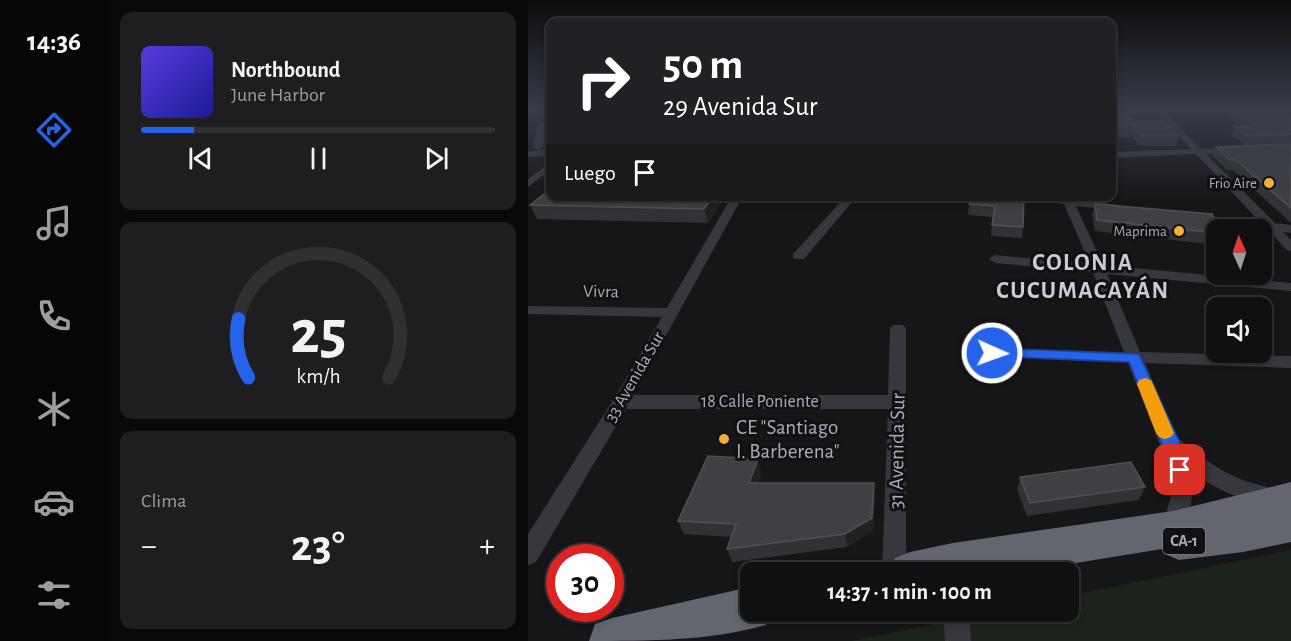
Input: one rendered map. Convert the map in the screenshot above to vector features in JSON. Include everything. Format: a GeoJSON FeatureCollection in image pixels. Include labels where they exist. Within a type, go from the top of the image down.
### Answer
{"type":"FeatureCollection","features":[{"type":"Feature","properties":{"kind":"highway","name":"CA-1"},"geometry":{"type":"LineString","coordinates":[[984,562],[1173,528],[1291,498]]}},
{"type":"Feature","properties":{"kind":"highway","name":"CA-1"},"geometry":{"type":"LineString","coordinates":[[1076,544],[1194,541],[1291,524]]}},
{"type":"Feature","properties":{"kind":"highway"},"geometry":{"type":"LineString","coordinates":[[612,641],[740,611]]}},
{"type":"Feature","properties":{"kind":"street"},"geometry":{"type":"LineString","coordinates":[[1186,140],[1263,219]]}},
{"type":"Feature","properties":{"kind":"street"},"geometry":{"type":"LineString","coordinates":[[1116,155],[1244,149]]}},
{"type":"Feature","properties":{"kind":"street"},"geometry":{"type":"LineString","coordinates":[[528,154],[546,153]]}},
{"type":"Feature","properties":{"kind":"street"},"geometry":{"type":"LineString","coordinates":[[528,184],[546,169]]}},
{"type":"Feature","properties":{"kind":"street","name":"33 Avenida Sur"},"geometry":{"type":"LineString","coordinates":[[528,554],[621,402],[735,201]]}},
{"type":"Feature","properties":{"kind":"street"},"geometry":{"type":"LineString","coordinates":[[799,256],[848,201]]}},
{"type":"Feature","properties":{"kind":"street"},"geometry":{"type":"LineString","coordinates":[[1068,201],[1099,270],[1166,435],[1178,458],[1183,481],[1182,506],[1173,528]]}},
{"type":"Feature","properties":{"kind":"street"},"geometry":{"type":"LineString","coordinates":[[1079,201],[1127,209]]}},
{"type":"Feature","properties":{"kind":"street"},"geometry":{"type":"LineString","coordinates":[[1183,215],[1215,219]]}},
{"type":"Feature","properties":{"kind":"street"},"geometry":{"type":"LineString","coordinates":[[1272,226],[1291,229]]}},
{"type":"Feature","properties":{"kind":"street"},"geometry":{"type":"LineString","coordinates":[[1272,228],[1291,247]]}},
{"type":"Feature","properties":{"kind":"street"},"geometry":{"type":"LineString","coordinates":[[995,259],[1291,287]]}},
{"type":"Feature","properties":{"kind":"street","name":"Vivra"},"geometry":{"type":"LineString","coordinates":[[528,310],[672,313]]}},
{"type":"Feature","properties":{"kind":"street","name":"31 Avenida Sur"},"geometry":{"type":"LineString","coordinates":[[894,562],[898,328]]}},
{"type":"Feature","properties":{"kind":"street"},"geometry":{"type":"LineString","coordinates":[[992,353],[1291,362]]}},
{"type":"Feature","properties":{"kind":"street","name":"18 Calle Poniente"},"geometry":{"type":"LineString","coordinates":[[621,402],[898,402]]}},
{"type":"Feature","properties":{"kind":"street"},"geometry":{"type":"LineString","coordinates":[[1166,435],[1179,451],[1219,478],[1268,496],[1291,498]]}},
{"type":"Feature","properties":{"kind":"street"},"geometry":{"type":"LineString","coordinates":[[957,622],[958,641]]}},
{"type":"Feature","properties":{"kind":"shaded area"},"geometry":{"type":"Polygon","coordinates":[[[1291,550],[1291,641],[852,641],[944,622],[1079,622],[1079,594],[1291,550]]]}},
{"type":"Feature","properties":{"kind":"building"},"geometry":{"type":"Polygon","coordinates":[[[1291,144],[1291,208],[1236,160],[1230,160],[1216,147],[1291,144]]]}},
{"type":"Feature","properties":{"kind":"building"},"geometry":{"type":"Polygon","coordinates":[[[546,192],[546,201],[710,201],[704,209],[530,205],[546,192]]]}},
{"type":"Feature","properties":{"kind":"building"},"geometry":{"type":"Polygon","coordinates":[[[970,201],[1024,201],[1023,227],[992,225],[995,206],[969,204],[970,201]]]}},
{"type":"Feature","properties":{"kind":"building"},"geometry":{"type":"Polygon","coordinates":[[[1095,204],[1212,214],[1214,219],[1206,219],[1206,232],[1097,220],[1095,204]]]}},
{"type":"Feature","properties":{"kind":"building"},"geometry":{"type":"Polygon","coordinates":[[[708,456],[758,459],[749,483],[874,483],[872,518],[845,534],[727,549],[736,524],[678,521],[708,456]]]}},
{"type":"Feature","properties":{"kind":"building"},"geometry":{"type":"Polygon","coordinates":[[[1131,462],[1145,487],[1030,503],[1020,477],[1131,462]]]}},
{"type":"Feature","properties":{"kind":"slow traffic"},"geometry":{"type":"LineString","coordinates":[[1145,384],[1165,433]]}},
{"type":"Feature","properties":{"kind":"place","name":"Frio Aire"},"geometry":{"type":"Point","coordinates":[1269,183]}},
{"type":"Feature","properties":{"kind":"place","name":"Maprima"},"geometry":{"type":"Point","coordinates":[1179,231]}},
{"type":"Feature","properties":{"kind":"place","name":"CE \"Santiago I. Barberena\""},"geometry":{"type":"Point","coordinates":[724,439]}},
{"type":"Feature","properties":{"kind":"district","name":"COLONIA CUCUMACAYÁN"},"geometry":{"type":"Point","coordinates":[1083,277]}},
{"type":"Feature","properties":{"kind":"route"},"geometry":{"type":"LineString","coordinates":[[992,353],[1134,357],[1166,435],[1178,458],[1180,470]]}}]}
